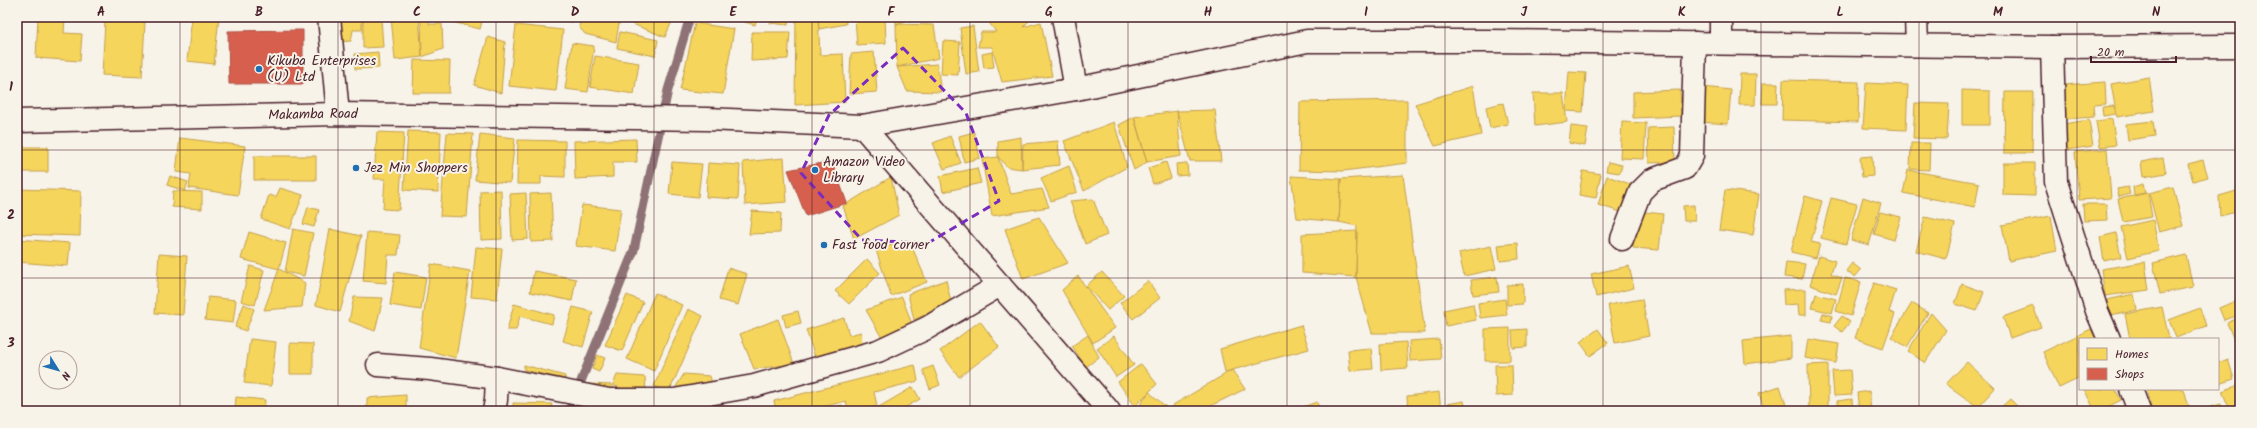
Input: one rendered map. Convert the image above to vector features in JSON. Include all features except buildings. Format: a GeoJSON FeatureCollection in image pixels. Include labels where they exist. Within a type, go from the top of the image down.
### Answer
{"type":"FeatureCollection","features":[{"type":"Feature","properties":{"kind":"street"},"geometry":{"type":"LineString","coordinates":[[329,17],[338,114]]}},
{"type":"Feature","properties":{"kind":"street"},"geometry":{"type":"LineString","coordinates":[[1063,17],[1076,89]]}},
{"type":"Feature","properties":{"kind":"street"},"geometry":{"type":"LineString","coordinates":[[1720,17],[1721,43]]}},
{"type":"Feature","properties":{"kind":"street"},"geometry":{"type":"LineString","coordinates":[[1916,17],[1917,45]]}},
{"type":"Feature","properties":{"kind":"street","name":"Makamba Road"},"geometry":{"type":"LineString","coordinates":[[17,121],[338,114],[707,119],[862,126],[1076,89],[1307,41],[1721,43],[2052,47],[2240,46]]}},
{"type":"Feature","properties":{"kind":"street"},"geometry":{"type":"LineString","coordinates":[[1622,239],[1640,192],[1652,180],[1686,168],[1692,156],[1695,43]]}},
{"type":"Feature","properties":{"kind":"street"},"geometry":{"type":"LineString","coordinates":[[2052,47],[2056,182],[2097,311],[2110,338]]}},
{"type":"Feature","properties":{"kind":"street"},"geometry":{"type":"LineString","coordinates":[[862,126],[1109,411]]}},
{"type":"Feature","properties":{"kind":"street"},"geometry":{"type":"LineString","coordinates":[[378,365],[430,369],[497,378],[609,400],[674,400],[754,386],[878,351],[927,328],[1000,285]]}},
{"type":"Feature","properties":{"kind":"street"},"geometry":{"type":"LineString","coordinates":[[494,411],[497,378]]}},
{"type":"Feature","properties":{"kind":"street"},"geometry":{"type":"LineString","coordinates":[[2131,390],[2139,411]]}},
{"type":"Feature","properties":{"kind":"highlighted area"},"geometry":{"type":"Polygon","coordinates":[[[903,48],[966,113],[999,201],[928,243],[862,240],[801,173],[829,115],[903,48]]]}},
{"type":"Feature","properties":{"kind":"waterway"},"geometry":{"type":"LineString","coordinates":[[569,411],[634,250],[668,90],[690,17]]}},
{"type":"Feature","properties":{"kind":"place","name":"Kikuba Enterprises (U) Ltd"},"geometry":{"type":"Point","coordinates":[259,69]}},
{"type":"Feature","properties":{"kind":"place","name":"Jez Min Shoppers"},"geometry":{"type":"Point","coordinates":[356,168]}},
{"type":"Feature","properties":{"kind":"place","name":"Amazon Video Library"},"geometry":{"type":"Point","coordinates":[815,170]}},
{"type":"Feature","properties":{"kind":"place","name":"Fast food corner"},"geometry":{"type":"Point","coordinates":[824,245]}}]}
